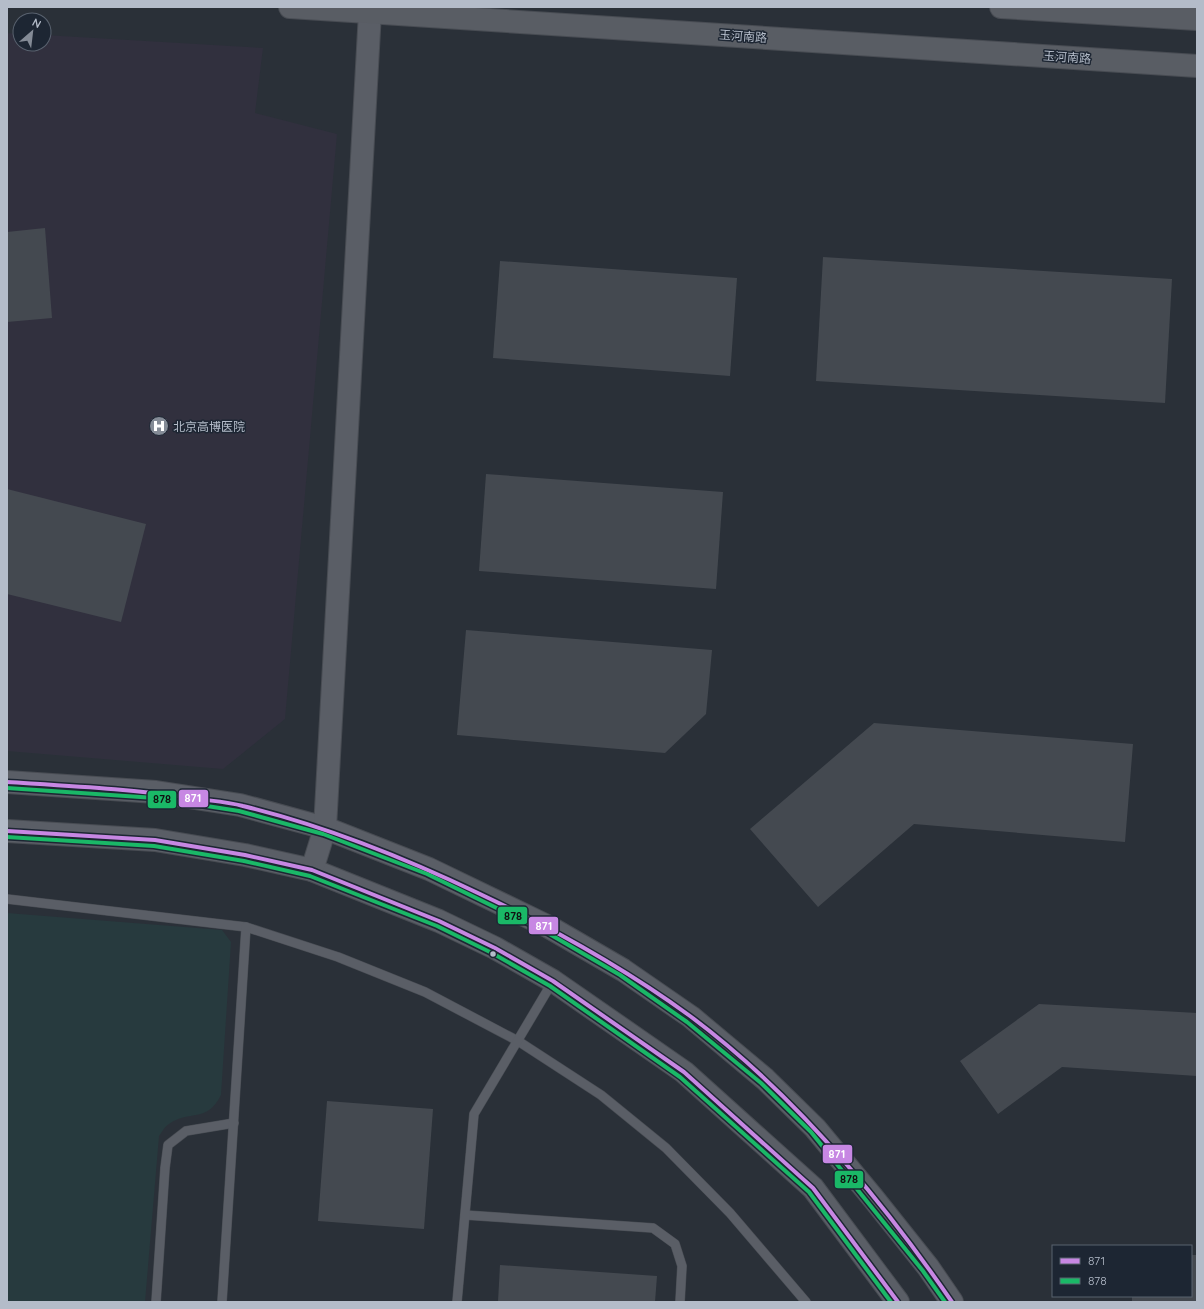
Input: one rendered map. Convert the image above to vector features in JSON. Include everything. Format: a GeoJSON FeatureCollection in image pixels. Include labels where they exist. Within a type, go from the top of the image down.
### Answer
{"type":"FeatureCollection","features":[{"type":"Feature","properties":{"kind":"main road","name":"玉河南路"},"geometry":{"type":"LineString","coordinates":[[290,7],[1197,66]]}},
{"type":"Feature","properties":{"kind":"main road"},"geometry":{"type":"LineString","coordinates":[[1001,7],[1197,19]]}},
{"type":"Feature","properties":{"kind":"street"},"geometry":{"type":"LineString","coordinates":[[312,870],[325,828],[370,12]]}},
{"type":"Feature","properties":{"kind":"street"},"geometry":{"type":"LineString","coordinates":[[7,782],[156,792],[240,805],[325,828],[429,869],[549,927],[623,970],[691,1017],[765,1079],[815,1128],[928,1267],[952,1302]]}},
{"type":"Feature","properties":{"kind":"street"},"geometry":{"type":"LineString","coordinates":[[7,831],[155,840],[245,855],[312,870],[439,921],[495,948],[554,981],[684,1072],[813,1188],[898,1302]]}},
{"type":"Feature","properties":{"kind":"lane"},"geometry":{"type":"LineString","coordinates":[[7,899],[246,927],[338,957],[425,992],[518,1041],[601,1095],[666,1148],[730,1213],[806,1302]]}},
{"type":"Feature","properties":{"kind":"lane"},"geometry":{"type":"LineString","coordinates":[[222,1302],[246,927]]}},
{"type":"Feature","properties":{"kind":"lane"},"geometry":{"type":"LineString","coordinates":[[457,1302],[474,1114],[554,981]]}},
{"type":"Feature","properties":{"kind":"lane"},"geometry":{"type":"LineString","coordinates":[[156,1302],[165,1168],[168,1145],[186,1131],[234,1123]]}},
{"type":"Feature","properties":{"kind":"lane"},"geometry":{"type":"LineString","coordinates":[[464,1215],[653,1228],[675,1244],[682,1266],[680,1302]]}},
{"type":"Feature","properties":{"kind":"shaded area","name":"北京高博医院"},"geometry":{"type":"Polygon","coordinates":[[[7,33],[12,33],[12,52],[52,52],[52,35],[263,48],[255,113],[337,134],[285,719],[223,769],[7,751],[7,33]]]}},
{"type":"Feature","properties":{"kind":"green space"},"geometry":{"type":"Polygon","coordinates":[[[7,913],[222,930],[231,942],[221,1095],[210,1110],[197,1115],[184,1117],[169,1124],[159,1136],[145,1302],[7,1302],[7,913]]]}},
{"type":"Feature","properties":{"kind":"building"},"geometry":{"type":"Polygon","coordinates":[[[45,228],[52,318],[7,322],[7,232],[45,228]]]}},
{"type":"Feature","properties":{"kind":"building"},"geometry":{"type":"Polygon","coordinates":[[[823,257],[1172,279],[1165,403],[816,381],[823,257]]]}},
{"type":"Feature","properties":{"kind":"building"},"geometry":{"type":"Polygon","coordinates":[[[500,261],[737,278],[730,376],[493,358],[500,261]]]}},
{"type":"Feature","properties":{"kind":"building"},"geometry":{"type":"Polygon","coordinates":[[[486,474],[723,492],[716,589],[479,571],[486,474]]]}},
{"type":"Feature","properties":{"kind":"building"},"geometry":{"type":"Polygon","coordinates":[[[7,489],[146,524],[121,622],[7,594],[7,489]]]}},
{"type":"Feature","properties":{"kind":"building"},"geometry":{"type":"Polygon","coordinates":[[[466,630],[712,650],[706,714],[665,753],[457,735],[466,630]]]}},
{"type":"Feature","properties":{"kind":"building"},"geometry":{"type":"Polygon","coordinates":[[[874,723],[1133,744],[1125,842],[914,824],[818,907],[750,829],[874,723]]]}},
{"type":"Feature","properties":{"kind":"building"},"geometry":{"type":"Polygon","coordinates":[[[1039,1004],[1197,1013],[1197,1076],[1062,1067],[998,1114],[960,1061],[1039,1004]]]}},
{"type":"Feature","properties":{"kind":"building"},"geometry":{"type":"Polygon","coordinates":[[[327,1101],[433,1109],[424,1229],[318,1221],[327,1101]]]}},
{"type":"Feature","properties":{"kind":"building"},"geometry":{"type":"Polygon","coordinates":[[[1192,1255],[1197,1255],[1197,1302],[1132,1302],[1132,1297],[1192,1297],[1192,1255]]]}},
{"type":"Feature","properties":{"kind":"building"},"geometry":{"type":"Polygon","coordinates":[[[500,1265],[657,1276],[655,1302],[498,1302],[500,1265]]]}},
{"type":"Feature","properties":{"kind":"transit line","name":"871"},"geometry":{"type":"LineString","coordinates":[[7,782],[103,788],[151,793],[232,804],[274,814],[334,833],[422,867],[562,935],[665,998],[728,1046],[764,1078],[799,1112],[864,1185],[895,1224],[952,1302]]}},
{"type":"Feature","properties":{"kind":"transit line","name":"878"},"geometry":{"type":"LineString","coordinates":[[7,788],[155,798],[239,811],[323,834],[427,874],[546,932],[620,975],[687,1022],[761,1083],[811,1132],[923,1271],[945,1302]]}},
{"type":"Feature","properties":{"kind":"transit line","name":"871"},"geometry":{"type":"LineString","coordinates":[[7,831],[155,840],[245,855],[312,870],[439,921],[495,948],[553,981],[684,1072],[813,1188],[898,1302]]}},
{"type":"Feature","properties":{"kind":"transit line","name":"878"},"geometry":{"type":"LineString","coordinates":[[7,837],[154,846],[244,861],[310,876],[437,926],[492,953],[550,986],[680,1077],[809,1192],[891,1302]]}},
{"type":"Feature","properties":{"kind":"place","name":"北京高博医院"},"geometry":{"type":"Point","coordinates":[159,426]}}]}
